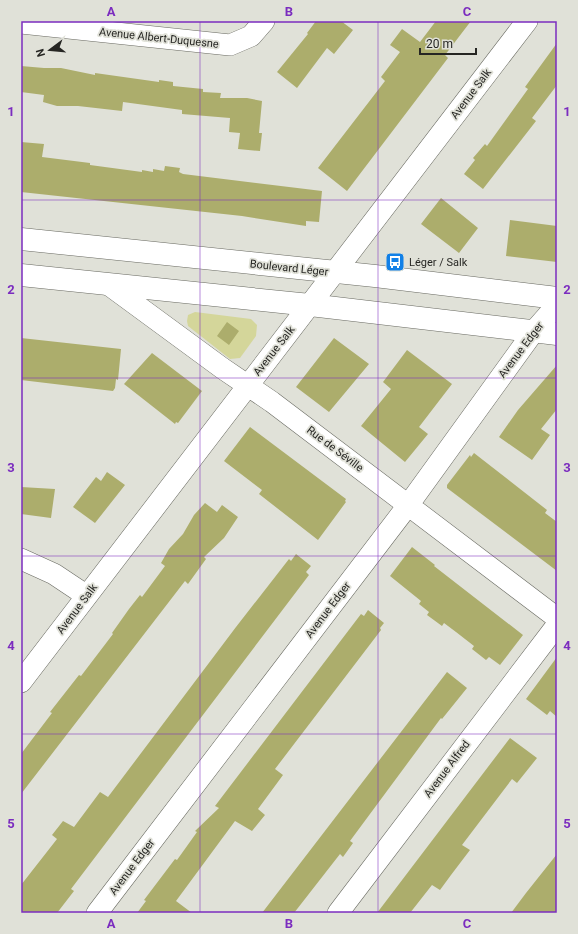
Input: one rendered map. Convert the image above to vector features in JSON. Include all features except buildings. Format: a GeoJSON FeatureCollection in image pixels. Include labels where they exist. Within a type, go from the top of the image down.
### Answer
{"type":"FeatureCollection","features":[{"type":"Feature","properties":{"kind":"main road","name":"Boulevard Léger"},"geometry":{"type":"LineString","coordinates":[[21,238],[557,298]]}},
{"type":"Feature","properties":{"kind":"main road"},"geometry":{"type":"LineString","coordinates":[[21,276],[310,305],[557,334]]}},
{"type":"Feature","properties":{"kind":"street","name":"Avenue Albert-Duquesne"},"geometry":{"type":"LineString","coordinates":[[21,23],[230,45],[251,36],[264,21]]}},
{"type":"Feature","properties":{"kind":"street","name":"Avenue Salk"},"geometry":{"type":"LineString","coordinates":[[21,682],[527,21]]}},
{"type":"Feature","properties":{"kind":"street","name":"Rue de Séville"},"geometry":{"type":"LineString","coordinates":[[109,285],[409,504],[557,618]]}},
{"type":"Feature","properties":{"kind":"street","name":"Avenue Edger"},"geometry":{"type":"LineString","coordinates":[[97,913],[409,504],[534,331],[557,305]]}},
{"type":"Feature","properties":{"kind":"street"},"geometry":{"type":"LineString","coordinates":[[21,559],[54,574],[87,596]]}},
{"type":"Feature","properties":{"kind":"street","name":"Avenue Alfred"},"geometry":{"type":"LineString","coordinates":[[338,913],[557,625]]}},
{"type":"Feature","properties":{"kind":"green space"},"geometry":{"type":"Polygon","coordinates":[[[195,312],[251,319],[257,325],[256,336],[240,358],[230,359],[188,326],[188,315],[195,312]]]}},
{"type":"Feature","properties":{"kind":"place","name":"Léger / Salk"},"geometry":{"type":"Point","coordinates":[395,262]}}]}
